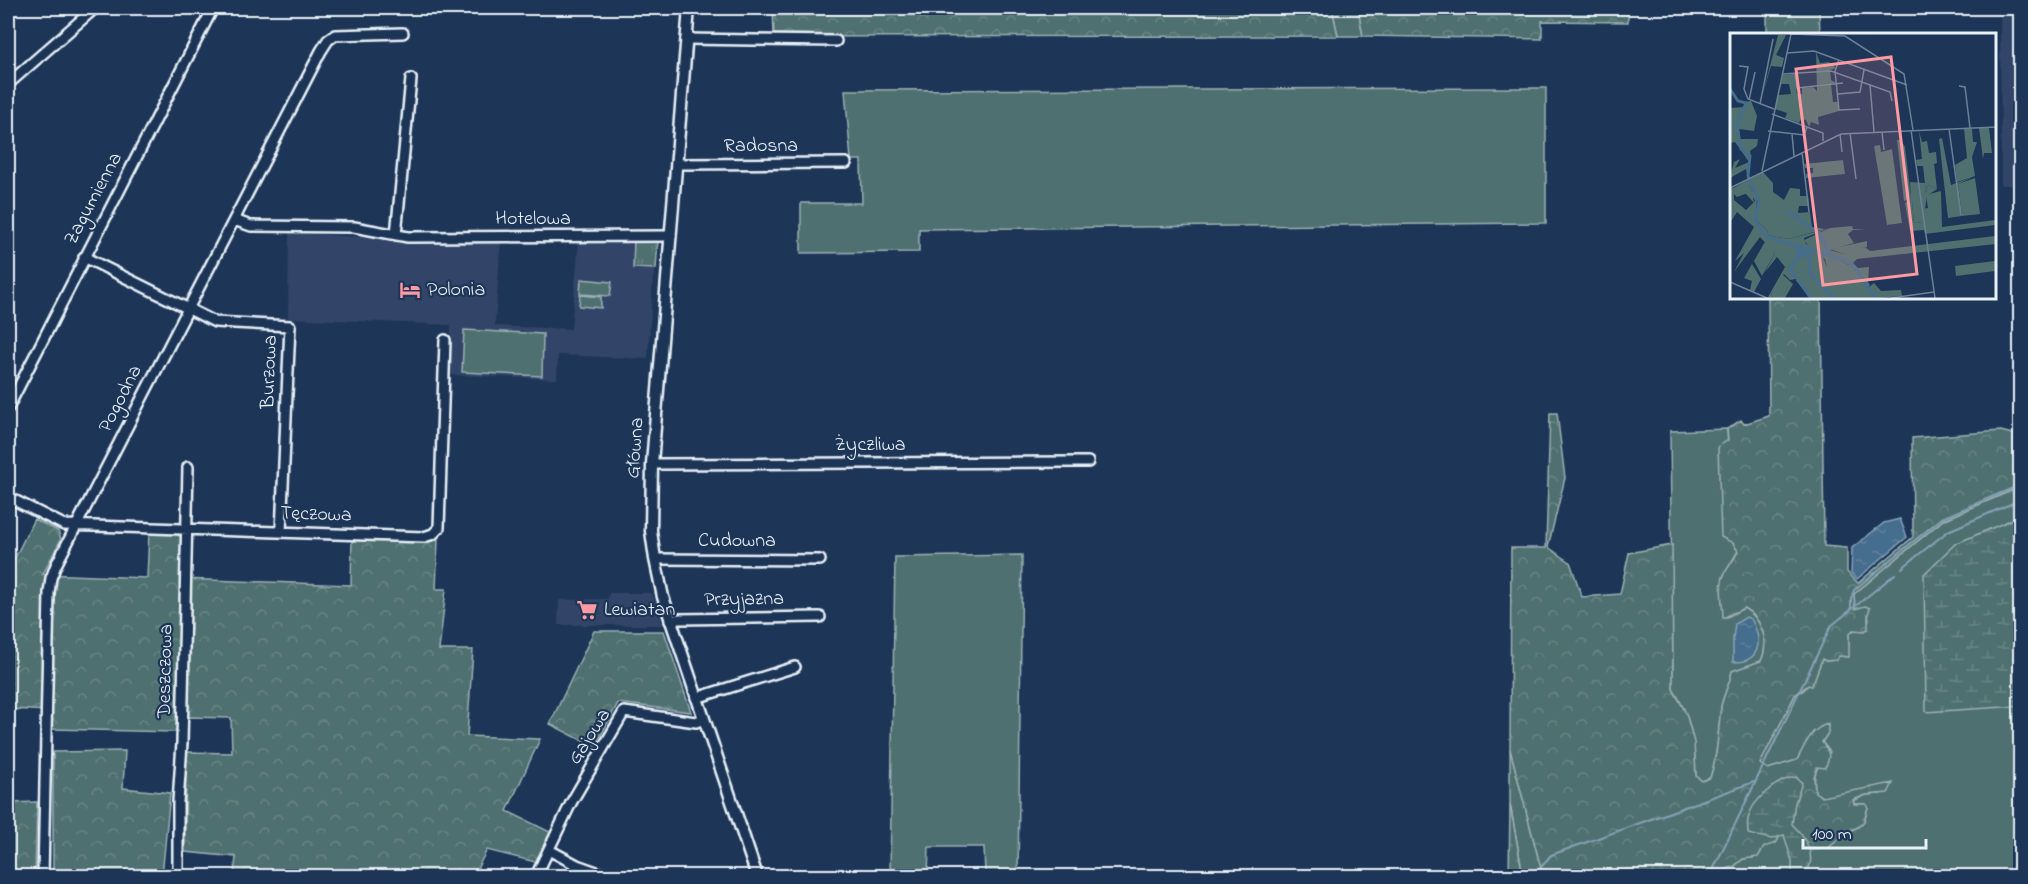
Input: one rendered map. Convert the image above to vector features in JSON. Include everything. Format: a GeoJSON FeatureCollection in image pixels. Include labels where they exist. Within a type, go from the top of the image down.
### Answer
{"type":"FeatureCollection","features":[{"type":"Feature","properties":{"kind":"street"},"geometry":{"type":"LineString","coordinates":[[8,84],[95,8]]}},
{"type":"Feature","properties":{"kind":"street","name":"Zagumienna"},"geometry":{"type":"LineString","coordinates":[[8,408],[213,8]]}},
{"type":"Feature","properties":{"kind":"street","name":"Główna"},"geometry":{"type":"LineString","coordinates":[[689,8],[650,507],[655,559],[670,621],[757,876]]}},
{"type":"Feature","properties":{"kind":"street","name":"Pogodna"},"geometry":{"type":"LineString","coordinates":[[43,876],[49,593],[56,565],[328,40],[344,33],[403,33]]}},
{"type":"Feature","properties":{"kind":"street"},"geometry":{"type":"LineString","coordinates":[[686,39],[836,41]]}},
{"type":"Feature","properties":{"kind":"street"},"geometry":{"type":"LineString","coordinates":[[396,235],[411,79]]}},
{"type":"Feature","properties":{"kind":"street","name":"Radosna"},"geometry":{"type":"LineString","coordinates":[[676,164],[846,163]]}},
{"type":"Feature","properties":{"kind":"street","name":"Hotelowa"},"geometry":{"type":"LineString","coordinates":[[234,220],[251,226],[354,227],[408,237],[670,236]]}},
{"type":"Feature","properties":{"kind":"street","name":"Burzowa"},"geometry":{"type":"LineString","coordinates":[[84,257],[215,322],[290,326],[281,532]]}},
{"type":"Feature","properties":{"kind":"street","name":"Tęczowa"},"geometry":{"type":"LineString","coordinates":[[8,497],[56,522],[75,526],[424,537],[433,534],[439,528],[445,340]]}},
{"type":"Feature","properties":{"kind":"street","name":"Życzliwa"},"geometry":{"type":"LineString","coordinates":[[652,464],[1088,462]]}},
{"type":"Feature","properties":{"kind":"street","name":"Deszczowa"},"geometry":{"type":"LineString","coordinates":[[178,876],[178,802],[183,743],[188,467]]}},
{"type":"Feature","properties":{"kind":"street","name":"Cudowna"},"geometry":{"type":"LineString","coordinates":[[655,559],[820,560]]}},
{"type":"Feature","properties":{"kind":"street","name":"Przyjazna"},"geometry":{"type":"LineString","coordinates":[[670,621],[819,617]]}},
{"type":"Feature","properties":{"kind":"street"},"geometry":{"type":"LineString","coordinates":[[696,698],[795,667]]}},
{"type":"Feature","properties":{"kind":"street","name":"Gajowa"},"geometry":{"type":"LineString","coordinates":[[536,876],[571,803],[624,712],[696,722],[703,719]]}},
{"type":"Feature","properties":{"kind":"street"},"geometry":{"type":"LineString","coordinates":[[549,850],[577,866],[608,876]]}},
{"type":"Feature","properties":{"kind":"shaded area"},"geometry":{"type":"Polygon","coordinates":[[[2000,8],[2020,8],[2020,185],[2001,185],[2000,8]]]}},
{"type":"Feature","properties":{"kind":"shaded area"},"geometry":{"type":"Polygon","coordinates":[[[289,233],[364,237],[389,241],[501,240],[495,326],[571,329],[579,240],[658,240],[655,276],[653,277],[648,359],[558,355],[557,379],[449,375],[451,325],[288,318],[289,233]]]}},
{"type":"Feature","properties":{"kind":"shaded area"},"geometry":{"type":"Polygon","coordinates":[[[609,593],[652,593],[663,625],[558,625],[559,600],[608,599],[609,593]]]}},
{"type":"Feature","properties":{"kind":"green space"},"geometry":{"type":"Polygon","coordinates":[[[773,8],[1332,8],[1338,36],[774,37],[773,8]]]}},
{"type":"Feature","properties":{"kind":"green space"},"geometry":{"type":"Polygon","coordinates":[[[1332,8],[1358,8],[1363,36],[1338,36],[1332,8]]]}},
{"type":"Feature","properties":{"kind":"green space"},"geometry":{"type":"Polygon","coordinates":[[[1358,8],[1628,8],[1628,22],[1542,21],[1542,39],[1363,36],[1358,8]]]}},
{"type":"Feature","properties":{"kind":"green space"},"geometry":{"type":"Polygon","coordinates":[[[1767,8],[1819,8],[1820,33],[1767,33],[1767,8]]]}},
{"type":"Feature","properties":{"kind":"green space"},"geometry":{"type":"Polygon","coordinates":[[[1546,88],[1546,223],[919,229],[919,252],[801,253],[801,203],[862,203],[861,160],[851,160],[845,90],[1546,88]]]}},
{"type":"Feature","properties":{"kind":"green space"},"geometry":{"type":"Polygon","coordinates":[[[634,239],[658,240],[656,269],[633,268],[634,239]]]}},
{"type":"Feature","properties":{"kind":"green space"},"geometry":{"type":"Polygon","coordinates":[[[581,279],[612,282],[610,296],[580,294],[581,279]]]}},
{"type":"Feature","properties":{"kind":"green space"},"geometry":{"type":"Polygon","coordinates":[[[580,295],[601,297],[601,308],[579,306],[580,295]]]}},
{"type":"Feature","properties":{"kind":"green space"},"geometry":{"type":"Polygon","coordinates":[[[1768,298],[1821,298],[1824,546],[1847,548],[1847,572],[1858,583],[1913,537],[1912,438],[2001,431],[2020,436],[2020,487],[1943,520],[1854,594],[1855,609],[1865,606],[1870,608],[1868,629],[1853,630],[1849,634],[1849,657],[1839,656],[1836,660],[1826,661],[1822,659],[1812,686],[1808,685],[1795,695],[1760,764],[1768,769],[1797,760],[1813,733],[1828,724],[1828,733],[1822,742],[1829,757],[1825,768],[1817,767],[1814,777],[1815,792],[1822,797],[1893,783],[1888,793],[1866,795],[1853,800],[1854,804],[1866,804],[1868,807],[1864,821],[1827,849],[1804,850],[1782,832],[1776,843],[1764,847],[1758,857],[1743,859],[1733,867],[1721,871],[1703,871],[1701,876],[1543,876],[1510,749],[1511,548],[1546,548],[1550,413],[1557,413],[1565,478],[1548,547],[1570,562],[1582,597],[1620,594],[1629,553],[1672,545],[1673,689],[1686,713],[1694,742],[1696,776],[1702,781],[1710,778],[1713,769],[1721,707],[1732,671],[1761,661],[1765,646],[1760,624],[1744,608],[1723,618],[1721,589],[1723,578],[1738,551],[1733,543],[1721,537],[1718,447],[1728,440],[1727,429],[1741,420],[1744,424],[1769,416],[1768,298]]]}},
{"type":"Feature","properties":{"kind":"green space"},"geometry":{"type":"Polygon","coordinates":[[[464,330],[543,334],[542,376],[462,372],[464,330]]]}},
{"type":"Feature","properties":{"kind":"green space"},"geometry":{"type":"Polygon","coordinates":[[[1727,429],[1733,543],[1738,551],[1724,575],[1727,617],[1744,608],[1750,612],[1760,624],[1765,646],[1761,661],[1732,671],[1721,707],[1713,769],[1710,778],[1702,781],[1696,776],[1695,753],[1688,720],[1673,689],[1670,431],[1727,429]]]}},
{"type":"Feature","properties":{"kind":"green space"},"geometry":{"type":"Polygon","coordinates":[[[2020,487],[2020,876],[1701,876],[1703,871],[1721,871],[1733,867],[1743,859],[1757,857],[1764,846],[1776,843],[1783,830],[1827,848],[1864,821],[1868,807],[1866,804],[1854,804],[1853,801],[1866,795],[1881,794],[1822,797],[1815,792],[1816,770],[1830,752],[1822,742],[1828,733],[1813,732],[1797,760],[1768,769],[1759,765],[1795,695],[1808,685],[1812,685],[1822,659],[1826,661],[1836,660],[1839,656],[1848,657],[1849,634],[1869,620],[1868,614],[1855,610],[1854,594],[1943,520],[2020,487]]]}},
{"type":"Feature","properties":{"kind":"green space"},"geometry":{"type":"Polygon","coordinates":[[[2020,516],[2020,706],[1926,712],[1924,574],[1955,544],[2020,516]]]}},
{"type":"Feature","properties":{"kind":"green space"},"geometry":{"type":"Polygon","coordinates":[[[34,519],[58,531],[61,539],[43,574],[147,578],[149,532],[177,533],[182,539],[181,579],[351,585],[352,538],[438,540],[436,589],[446,589],[439,650],[473,650],[467,736],[540,739],[507,811],[552,833],[535,862],[487,850],[473,876],[234,876],[236,857],[185,852],[186,752],[232,753],[231,718],[188,717],[174,732],[52,729],[52,711],[8,709],[8,572],[34,519]]]}},
{"type":"Feature","properties":{"kind":"green space"},"geometry":{"type":"Polygon","coordinates":[[[1022,555],[1018,876],[985,876],[984,847],[929,847],[928,876],[890,876],[895,557],[1022,555]]]}},
{"type":"Feature","properties":{"kind":"green space"},"geometry":{"type":"Polygon","coordinates":[[[594,631],[664,631],[691,712],[618,703],[595,747],[550,724],[594,631]]]}},
{"type":"Feature","properties":{"kind":"green space"},"geometry":{"type":"Polygon","coordinates":[[[1510,749],[1543,876],[1523,876],[1510,804],[1510,749]]]}},
{"type":"Feature","properties":{"kind":"green space"},"geometry":{"type":"Polygon","coordinates":[[[125,751],[123,788],[170,793],[162,876],[53,876],[53,752],[125,751]]]}},
{"type":"Feature","properties":{"kind":"green space"},"geometry":{"type":"Polygon","coordinates":[[[1796,777],[1802,783],[1795,803],[1792,824],[1809,849],[1810,863],[1804,876],[1792,876],[1792,861],[1784,835],[1772,839],[1748,834],[1750,812],[1759,798],[1773,786],[1796,777]]]}},
{"type":"Feature","properties":{"kind":"green space"},"geometry":{"type":"Polygon","coordinates":[[[37,802],[35,876],[8,876],[8,803],[37,802]]]}},
{"type":"Feature","properties":{"kind":"green space"},"geometry":{"type":"Polygon","coordinates":[[[1510,804],[1523,876],[1509,876],[1510,804]]]}},
{"type":"Feature","properties":{"kind":"water"},"geometry":{"type":"Polygon","coordinates":[[[1900,519],[1907,537],[1857,579],[1851,573],[1852,548],[1884,523],[1900,519]]]}},
{"type":"Feature","properties":{"kind":"water"},"geometry":{"type":"Polygon","coordinates":[[[1746,617],[1751,619],[1755,627],[1757,649],[1749,659],[1733,662],[1735,624],[1746,617]]]}},
{"type":"Feature","properties":{"kind":"waterway"},"geometry":{"type":"LineString","coordinates":[[1851,610],[1854,590],[1942,518],[2020,485]]}},
{"type":"Feature","properties":{"kind":"waterway"},"geometry":{"type":"LineString","coordinates":[[1902,568],[1948,531],[2020,500]]}},
{"type":"Feature","properties":{"kind":"waterway"},"geometry":{"type":"LineString","coordinates":[[1710,876],[1831,626],[1895,574]]}},
{"type":"Feature","properties":{"kind":"waterway"},"geometry":{"type":"LineString","coordinates":[[1534,876],[1551,855],[1754,782]]}},
{"type":"Feature","properties":{"kind":"place","name":"Polonia"},"geometry":{"type":"Point","coordinates":[410,290]}},
{"type":"Feature","properties":{"kind":"place","name":"Lewiatan"},"geometry":{"type":"Point","coordinates":[587,610]}}]}
